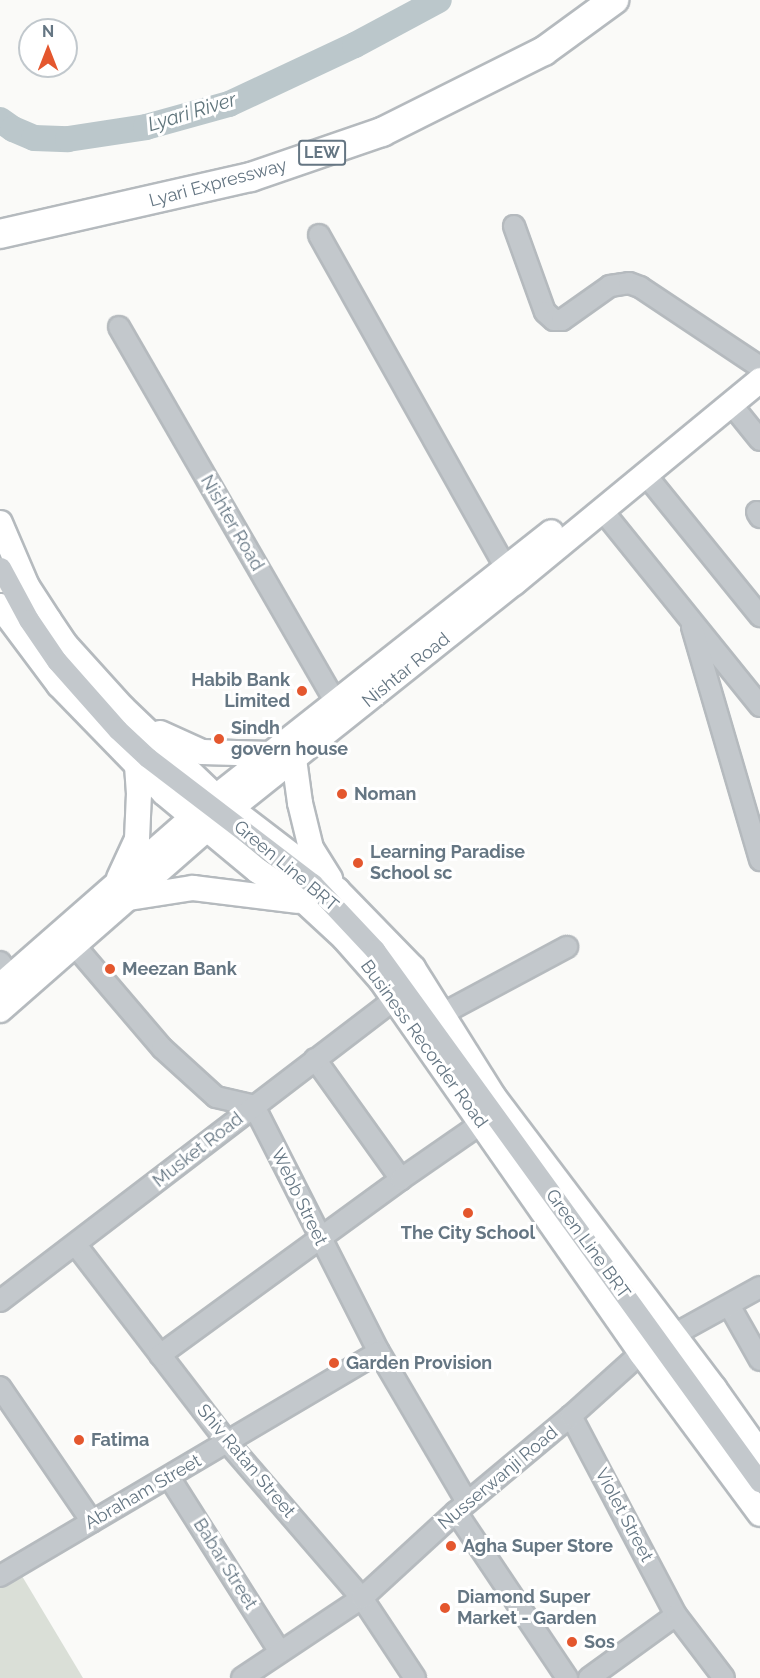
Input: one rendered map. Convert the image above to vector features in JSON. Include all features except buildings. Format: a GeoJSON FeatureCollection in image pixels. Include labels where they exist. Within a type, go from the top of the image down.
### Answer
{"type":"FeatureCollection","features":[{"type":"Feature","properties":{"kind":"highway","name":"Lyari Expressway"},"geometry":{"type":"LineString","coordinates":[[0,234],[250,177],[382,132],[544,51],[614,0]]}},
{"type":"Feature","properties":{"kind":"main road","name":"Nishtar Road"},"geometry":{"type":"LineString","coordinates":[[3,975],[122,892],[224,803],[510,575],[760,367]]}},
{"type":"Feature","properties":{"kind":"main road","name":"Nishtar Road"},"geometry":{"type":"LineString","coordinates":[[510,575],[602,510],[760,380]]}},
{"type":"Feature","properties":{"kind":"main road","name":"Business Recorder Road"},"geometry":{"type":"LineString","coordinates":[[0,523],[27,586],[66,645],[123,708],[224,803],[337,890],[413,968],[494,1098],[675,1336],[760,1453]]}},
{"type":"Feature","properties":{"kind":"main road","name":"Business Recorder Road"},"geometry":{"type":"LineString","coordinates":[[0,606],[59,685],[164,793],[258,871],[305,902],[344,938],[395,999],[641,1353],[760,1514]]}},
{"type":"Feature","properties":{"kind":"main road"},"geometry":{"type":"LineString","coordinates":[[123,708],[168,738],[202,752],[283,756],[300,803],[311,848],[337,890]]}},
{"type":"Feature","properties":{"kind":"main road"},"geometry":{"type":"LineString","coordinates":[[137,766],[139,794],[137,839],[122,892],[193,888],[305,902]]}},
{"type":"Feature","properties":{"kind":"main road","name":"Nishtar Road"},"geometry":{"type":"LineString","coordinates":[[0,1010],[75,946],[122,892]]}},
{"type":"Feature","properties":{"kind":"street"},"geometry":{"type":"LineString","coordinates":[[514,226],[545,312],[554,320],[562,320],[610,286],[629,283],[640,287],[760,367]]}},
{"type":"Feature","properties":{"kind":"street"},"geometry":{"type":"LineString","coordinates":[[319,235],[510,575]]}},
{"type":"Feature","properties":{"kind":"street","name":"Nishter Road"},"geometry":{"type":"LineString","coordinates":[[119,327],[340,711]]}},
{"type":"Feature","properties":{"kind":"street"},"geometry":{"type":"LineString","coordinates":[[731,404],[760,440]]}},
{"type":"Feature","properties":{"kind":"street"},"geometry":{"type":"LineString","coordinates":[[645,474],[760,616]]}},
{"type":"Feature","properties":{"kind":"street"},"geometry":{"type":"LineString","coordinates":[[602,510],[760,706]]}},
{"type":"Feature","properties":{"kind":"street","name":"Green Line BRT"},"geometry":{"type":"LineString","coordinates":[[0,567],[29,620],[57,661],[118,730],[148,758],[313,884],[375,950],[760,1482]]}},
{"type":"Feature","properties":{"kind":"street"},"geometry":{"type":"LineString","coordinates":[[690,618],[760,860]]}},
{"type":"Feature","properties":{"kind":"street"},"geometry":{"type":"LineString","coordinates":[[75,946],[162,1048],[216,1097],[254,1106]]}},
{"type":"Feature","properties":{"kind":"street"},"geometry":{"type":"LineString","coordinates":[[442,1014],[567,948]]}},
{"type":"Feature","properties":{"kind":"street","name":"Musket Road"},"geometry":{"type":"LineString","coordinates":[[0,1301],[395,999]]}},
{"type":"Feature","properties":{"kind":"street"},"geometry":{"type":"LineString","coordinates":[[315,1059],[401,1179]]}},
{"type":"Feature","properties":{"kind":"street","name":"Webb Street"},"geometry":{"type":"LineString","coordinates":[[254,1106],[320,1239],[461,1507],[567,1678]]}},
{"type":"Feature","properties":{"kind":"street"},"geometry":{"type":"LineString","coordinates":[[160,1355],[401,1179],[482,1123]]}},
{"type":"Feature","properties":{"kind":"street","name":"Shiv Ratan Street"},"geometry":{"type":"LineString","coordinates":[[76,1245],[228,1443],[362,1598],[415,1678]]}},
{"type":"Feature","properties":{"kind":"street","name":"Nusserwanji Road"},"geometry":{"type":"LineString","coordinates":[[250,1676],[280,1652],[362,1598],[461,1507],[571,1416],[641,1353],[760,1287]]}},
{"type":"Feature","properties":{"kind":"street"},"geometry":{"type":"LineString","coordinates":[[729,1305],[760,1360]]}},
{"type":"Feature","properties":{"kind":"street","name":"Abraham Street"},"geometry":{"type":"LineString","coordinates":[[0,1576],[379,1352]]}},
{"type":"Feature","properties":{"kind":"street"},"geometry":{"type":"LineString","coordinates":[[0,1387],[92,1522]]}},
{"type":"Feature","properties":{"kind":"street","name":"Violet Street"},"geometry":{"type":"LineString","coordinates":[[571,1416],[676,1615]]}},
{"type":"Feature","properties":{"kind":"street","name":"Babar Street"},"geometry":{"type":"LineString","coordinates":[[170,1477],[280,1652]]}},
{"type":"Feature","properties":{"kind":"street"},"geometry":{"type":"LineString","coordinates":[[589,1678],[676,1615],[724,1678]]}},
{"type":"Feature","properties":{"kind":"shaded area"},"geometry":{"type":"Polygon","coordinates":[[[16,1566],[83,1678],[0,1678],[0,1576],[16,1566]]]}},
{"type":"Feature","properties":{"kind":"waterway","name":"Lyari River"},"geometry":{"type":"LineString","coordinates":[[0,120],[13,129],[34,138],[68,139],[146,127],[229,104],[355,45],[439,0]]}},
{"type":"Feature","properties":{"kind":"place","name":"Habib Bank Limited"},"geometry":{"type":"Point","coordinates":[302,691]}},
{"type":"Feature","properties":{"kind":"place","name":"Sindh govern house"},"geometry":{"type":"Point","coordinates":[219,739]}},
{"type":"Feature","properties":{"kind":"place","name":"Noman"},"geometry":{"type":"Point","coordinates":[342,794]}},
{"type":"Feature","properties":{"kind":"place","name":"Learning Paradise School sc"},"geometry":{"type":"Point","coordinates":[358,863]}},
{"type":"Feature","properties":{"kind":"place","name":"Meezan Bank"},"geometry":{"type":"Point","coordinates":[110,969]}},
{"type":"Feature","properties":{"kind":"place","name":"The City School"},"geometry":{"type":"Point","coordinates":[468,1213]}},
{"type":"Feature","properties":{"kind":"place","name":"Garden Provision"},"geometry":{"type":"Point","coordinates":[334,1363]}},
{"type":"Feature","properties":{"kind":"place","name":"Fatima"},"geometry":{"type":"Point","coordinates":[79,1440]}},
{"type":"Feature","properties":{"kind":"place","name":"Agha Super Store"},"geometry":{"type":"Point","coordinates":[451,1546]}},
{"type":"Feature","properties":{"kind":"place","name":"Diamond Super Market - Garden"},"geometry":{"type":"Point","coordinates":[445,1608]}},
{"type":"Feature","properties":{"kind":"place","name":"Sos"},"geometry":{"type":"Point","coordinates":[572,1642]}}]}
